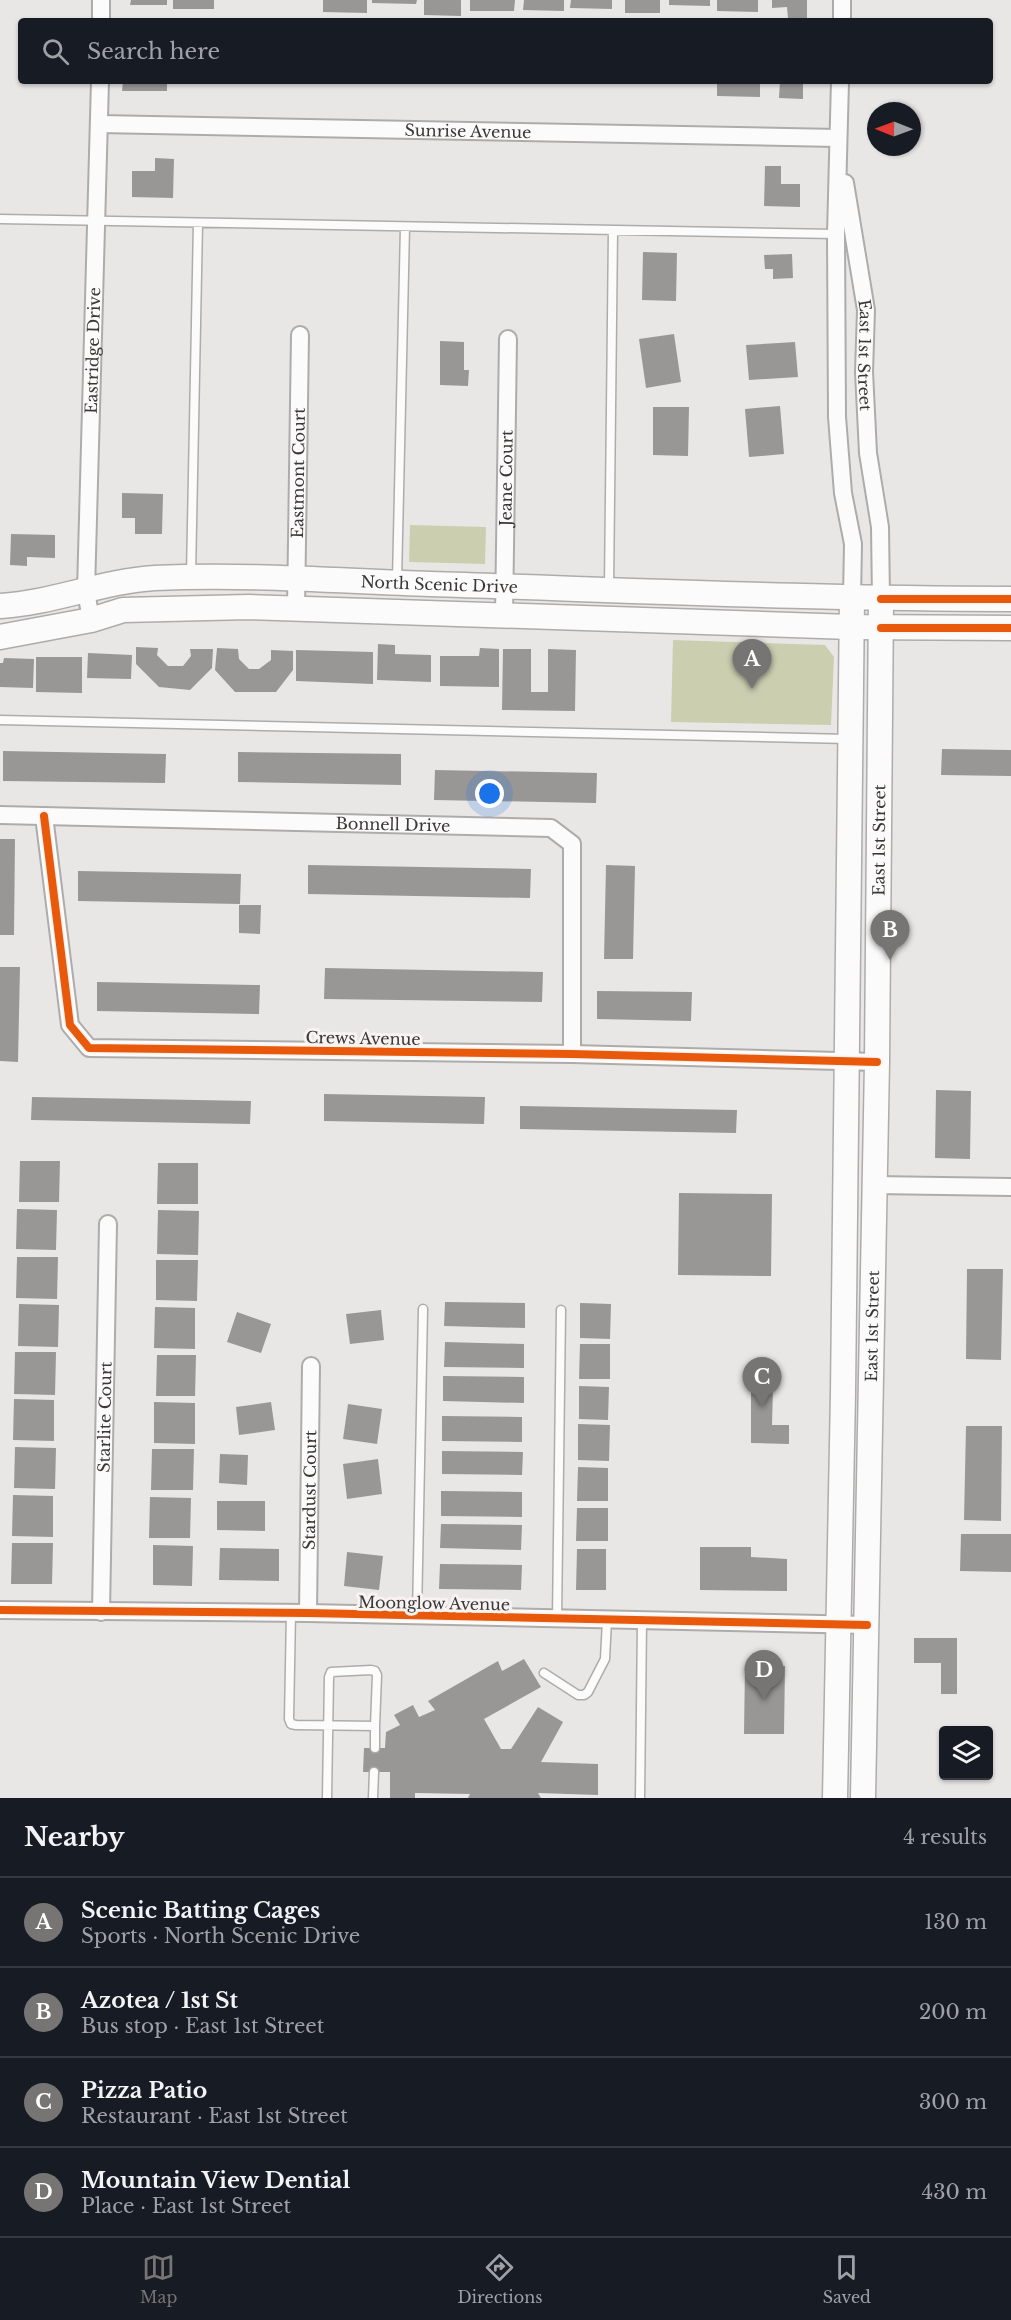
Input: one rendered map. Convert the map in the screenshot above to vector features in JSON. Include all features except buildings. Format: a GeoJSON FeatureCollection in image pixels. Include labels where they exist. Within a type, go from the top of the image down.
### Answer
{"type":"FeatureCollection","features":[{"type":"Feature","properties":{"kind":"main road","name":"North Scenic Drive"},"geometry":{"type":"LineString","coordinates":[[0,606],[60,598],[119,582],[154,578],[298,579],[880,599],[1011,599]]}},
{"type":"Feature","properties":{"kind":"main road","name":"East 1st Street"},"geometry":{"type":"LineString","coordinates":[[835,1798],[852,739],[852,597]]}},
{"type":"Feature","properties":{"kind":"main road","name":"East 1st Street"},"geometry":{"type":"LineString","coordinates":[[863,1798],[877,1062],[880,599]]}},
{"type":"Feature","properties":{"kind":"main road","name":"North Scenic Drive"},"geometry":{"type":"LineString","coordinates":[[0,637],[91,620],[123,610],[249,607],[881,628],[1011,628]]}},
{"type":"Feature","properties":{"kind":"street"},"geometry":{"type":"LineString","coordinates":[[101,0],[101,18]]}},
{"type":"Feature","properties":{"kind":"street"},"geometry":{"type":"LineString","coordinates":[[842,0],[842,18]]}},
{"type":"Feature","properties":{"kind":"street","name":"Eastridge Drive"},"geometry":{"type":"LineString","coordinates":[[91,620],[86,591],[100,84]]}},
{"type":"Feature","properties":{"kind":"street","name":"East 1st Street"},"geometry":{"type":"LineString","coordinates":[[840,84],[836,234],[837,417],[843,493],[853,544],[852,597]]}},
{"type":"Feature","properties":{"kind":"street","name":"Sunrise Avenue"},"geometry":{"type":"LineString","coordinates":[[99,124],[837,138]]}},
{"type":"Feature","properties":{"kind":"street","name":"East 1st Street"},"geometry":{"type":"LineString","coordinates":[[837,138],[866,310],[864,372],[868,453],[880,527],[880,599]]}},
{"type":"Feature","properties":{"kind":"street","name":"Eastmont Court"},"geometry":{"type":"LineString","coordinates":[[296,609],[300,335]]}},
{"type":"Feature","properties":{"kind":"street","name":"Jeane Court"},"geometry":{"type":"LineString","coordinates":[[504,616],[508,339]]}},
{"type":"Feature","properties":{"kind":"street","name":"Bonnell Drive"},"geometry":{"type":"LineString","coordinates":[[0,815],[551,828],[572,844],[572,1054]]}},
{"type":"Feature","properties":{"kind":"street","name":"Crews Avenue"},"geometry":{"type":"LineString","coordinates":[[44,816],[70,1025],[89,1048],[572,1054],[877,1062]]}},
{"type":"Feature","properties":{"kind":"street"},"geometry":{"type":"LineString","coordinates":[[874,1185],[1011,1187]]}},
{"type":"Feature","properties":{"kind":"street","name":"Starlite Court"},"geometry":{"type":"LineString","coordinates":[[101,1612],[108,1224]]}},
{"type":"Feature","properties":{"kind":"street","name":"Stardust Court"},"geometry":{"type":"LineString","coordinates":[[299,1613],[311,1366]]}},
{"type":"Feature","properties":{"kind":"street","name":"Moonglow Avenue"},"geometry":{"type":"LineString","coordinates":[[0,1610],[299,1613],[867,1625]]}},
{"type":"Feature","properties":{"kind":"lane"},"geometry":{"type":"LineString","coordinates":[[0,219],[836,234]]}},
{"type":"Feature","properties":{"kind":"lane"},"geometry":{"type":"LineString","coordinates":[[191,578],[198,223]]}},
{"type":"Feature","properties":{"kind":"lane"},"geometry":{"type":"LineString","coordinates":[[397,583],[405,226]]}},
{"type":"Feature","properties":{"kind":"lane"},"geometry":{"type":"LineString","coordinates":[[609,590],[613,230]]}},
{"type":"Feature","properties":{"kind":"lane"},"geometry":{"type":"LineString","coordinates":[[0,720],[852,739]]}},
{"type":"Feature","properties":{"kind":"lane"},"geometry":{"type":"LineString","coordinates":[[417,1616],[423,1309]]}},
{"type":"Feature","properties":{"kind":"lane"},"geometry":{"type":"LineString","coordinates":[[557,1619],[561,1310]]}},
{"type":"Feature","properties":{"kind":"lane"},"geometry":{"type":"LineString","coordinates":[[299,1613],[289,1719],[291,1724],[375,1726]]}},
{"type":"Feature","properties":{"kind":"lane"},"geometry":{"type":"LineString","coordinates":[[544,1673],[578,1695],[588,1692],[605,1659],[607,1620]]}},
{"type":"Feature","properties":{"kind":"lane"},"geometry":{"type":"LineString","coordinates":[[640,1798],[642,1621]]}},
{"type":"Feature","properties":{"kind":"lane"},"geometry":{"type":"LineString","coordinates":[[327,1798],[331,1672],[336,1670],[375,1671],[377,1675],[375,1748]]}},
{"type":"Feature","properties":{"kind":"lane"},"geometry":{"type":"LineString","coordinates":[[373,1798],[374,1772]]}},
{"type":"Feature","properties":{"kind":"green space"},"geometry":{"type":"Polygon","coordinates":[[[410,525],[486,527],[485,564],[409,562],[410,525]]]}},
{"type":"Feature","properties":{"kind":"green space"},"geometry":{"type":"Polygon","coordinates":[[[673,640],[825,645],[834,657],[831,725],[671,722],[673,640]]]}},
{"type":"Feature","properties":{"kind":"cycle path"},"geometry":{"type":"LineString","coordinates":[[881,599],[1011,599]]}},
{"type":"Feature","properties":{"kind":"cycle path"},"geometry":{"type":"LineString","coordinates":[[881,628],[1011,628]]}},
{"type":"Feature","properties":{"kind":"cycle path"},"geometry":{"type":"LineString","coordinates":[[44,816],[70,1025],[89,1048],[572,1054],[877,1062]]}},
{"type":"Feature","properties":{"kind":"cycle path"},"geometry":{"type":"LineString","coordinates":[[0,1610],[308,1613],[867,1625]]}},
{"type":"Feature","properties":{"kind":"place","name":"Scenic Batting Cages"},"geometry":{"type":"Point","coordinates":[752,689]}},
{"type":"Feature","properties":{"kind":"place","name":"Azotea / 1st St"},"geometry":{"type":"Point","coordinates":[890,960]}},
{"type":"Feature","properties":{"kind":"place","name":"Pizza Patio"},"geometry":{"type":"Point","coordinates":[762,1407]}},
{"type":"Feature","properties":{"kind":"place","name":"Mountain View Dential"},"geometry":{"type":"Point","coordinates":[764,1700]}}]}
